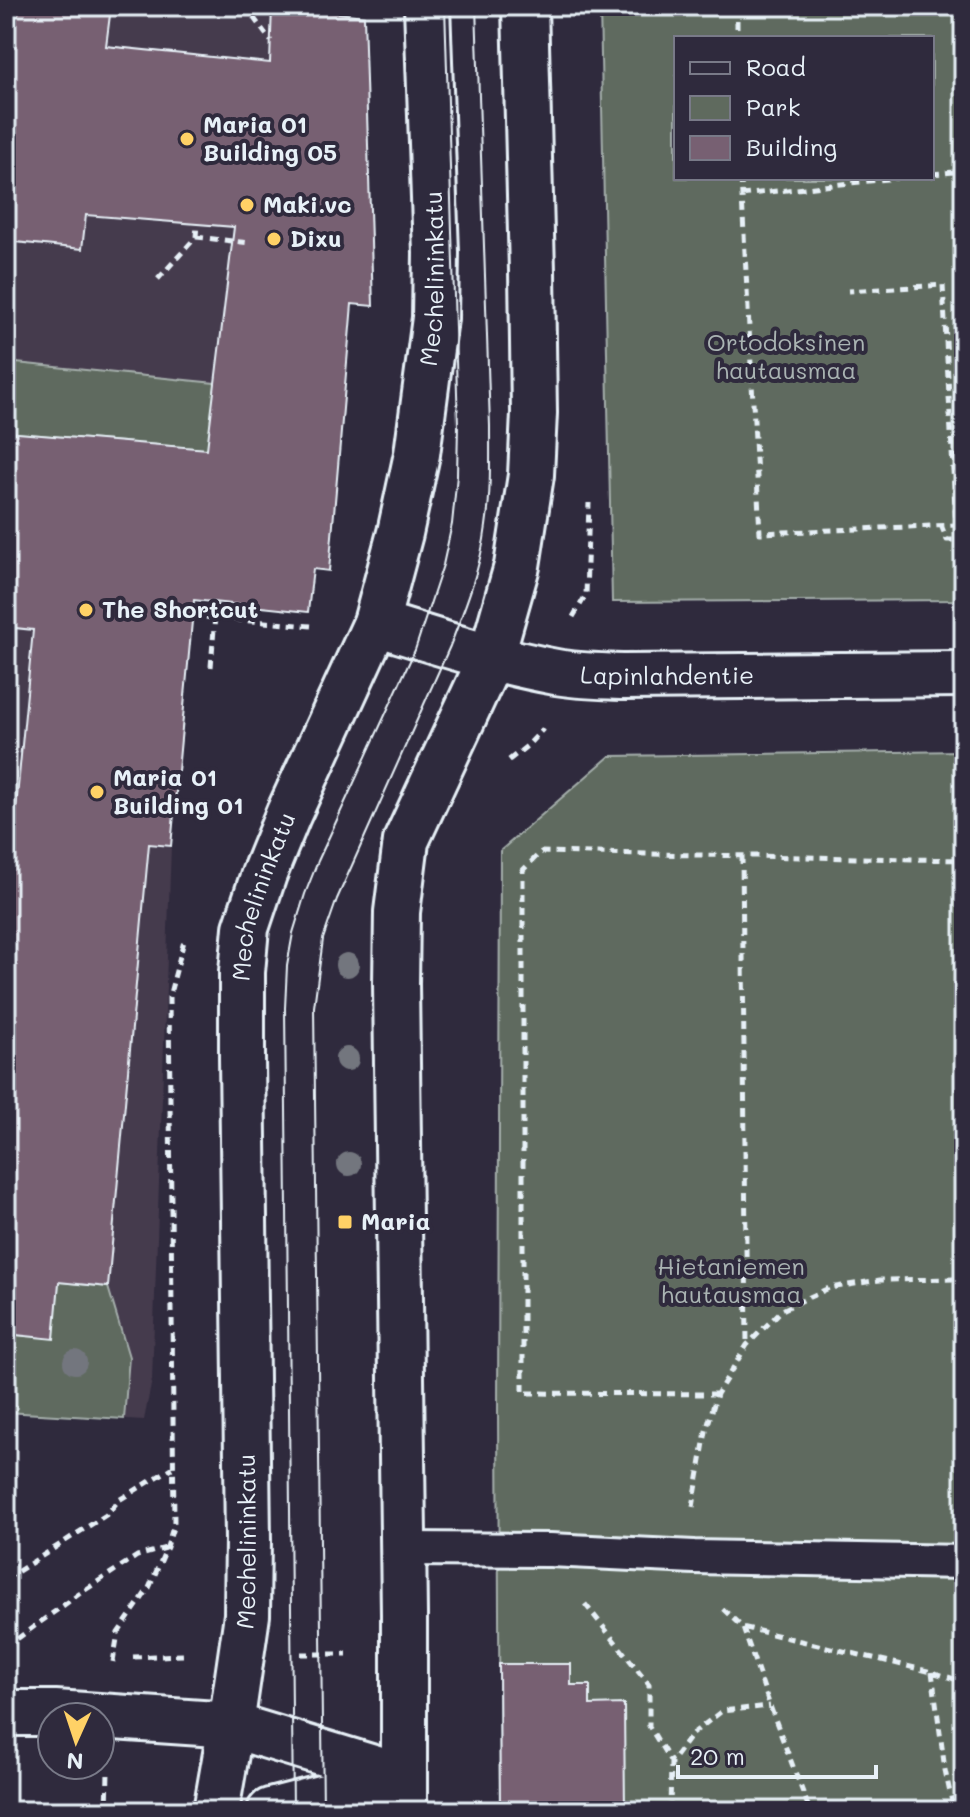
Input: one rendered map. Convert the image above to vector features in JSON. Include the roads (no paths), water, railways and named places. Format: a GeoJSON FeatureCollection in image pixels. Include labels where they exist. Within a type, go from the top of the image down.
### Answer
{"type":"FeatureCollection","features":[{"type":"Feature","properties":{"kind":"main road","name":"Mechelininkatu"},"geometry":{"type":"LineString","coordinates":[[216,1811],[247,1615],[242,1058],[242,972],[246,928],[288,815],[376,623],[417,454],[435,318],[436,253],[427,6]]}},
{"type":"Feature","properties":{"kind":"main road"},"geometry":{"type":"LineString","coordinates":[[404,1794],[397,912],[406,841],[491,658],[517,566],[531,475],[532,271],[525,6]]}},
{"type":"Feature","properties":{"kind":"main road","name":"Lapinlahdentie"},"geometry":{"type":"LineString","coordinates":[[376,623],[491,658],[558,673],[624,677],[964,674]]}},
{"type":"Feature","properties":{"kind":"main road"},"geometry":{"type":"LineString","coordinates":[[6,1713],[231,1725],[404,1794]]}},
{"type":"Feature","properties":{"kind":"main road"},"geometry":{"type":"LineString","coordinates":[[270,1811],[404,1794]]}},
{"type":"Feature","properties":{"kind":"lane"},"geometry":{"type":"LineString","coordinates":[[403,1549],[550,1550],[694,1557],[964,1562]]}},
{"type":"Feature","properties":{"kind":"tram line"},"geometry":{"type":"LineString","coordinates":[[293,1811],[287,966],[293,933],[318,861],[415,650],[443,565],[452,524],[458,425],[445,6]]}},
{"type":"Feature","properties":{"kind":"tram line"},"geometry":{"type":"LineString","coordinates":[[323,1811],[314,1007],[323,939],[337,899],[450,646],[472,587],[484,541],[488,514],[490,426],[476,6]]}},
{"type":"Feature","properties":{"kind":"place","name":"Maria 01 Building 05"},"geometry":{"type":"Point","coordinates":[187,139]}},
{"type":"Feature","properties":{"kind":"place","name":"Maki.vc"},"geometry":{"type":"Point","coordinates":[247,205]}},
{"type":"Feature","properties":{"kind":"place","name":"Dixu"},"geometry":{"type":"Point","coordinates":[274,239]}},
{"type":"Feature","properties":{"kind":"place","name":"The Shortcut"},"geometry":{"type":"Point","coordinates":[86,610]}},
{"type":"Feature","properties":{"kind":"place","name":"Maria 01 Building 01"},"geometry":{"type":"Point","coordinates":[97,792]}},
{"type":"Feature","properties":{"kind":"place","name":"Maria"},"geometry":{"type":"Point","coordinates":[345,1222]}},
{"type":"Feature","properties":{"kind":"park label","name":"Ortodoksinen hautausmaa"},"geometry":{"type":"Point","coordinates":[786,357]}},
{"type":"Feature","properties":{"kind":"park label","name":"Hietaniemen hautausmaa"},"geometry":{"type":"Point","coordinates":[731,1281]}}]}
